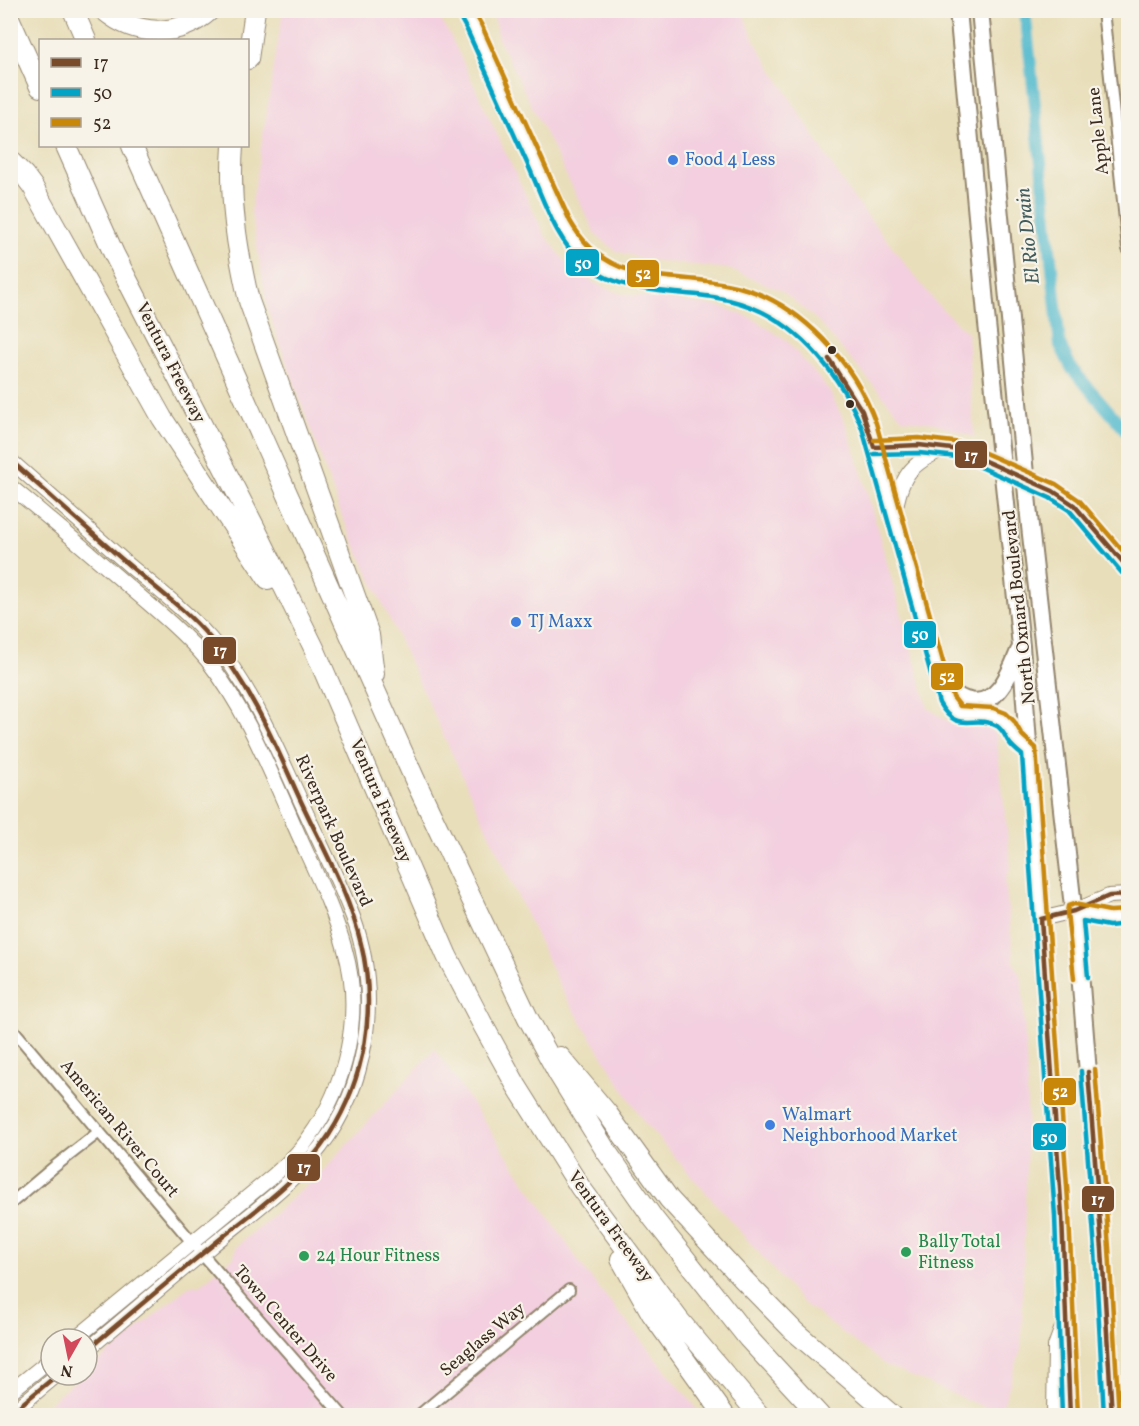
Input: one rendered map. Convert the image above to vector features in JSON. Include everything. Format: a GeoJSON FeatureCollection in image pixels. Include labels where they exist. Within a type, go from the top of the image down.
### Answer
{"type":"FeatureCollection","features":[{"type":"Feature","properties":{"kind":"highway"},"geometry":{"type":"LineString","coordinates":[[73,10],[86,39]]}},
{"type":"Feature","properties":{"kind":"highway"},"geometry":{"type":"LineString","coordinates":[[104,10],[129,26],[156,31],[183,27],[210,10]]}},
{"type":"Feature","properties":{"kind":"highway"},"geometry":{"type":"LineString","coordinates":[[249,52],[255,10]]}},
{"type":"Feature","properties":{"kind":"highway"},"geometry":{"type":"LineString","coordinates":[[10,20],[39,85]]}},
{"type":"Feature","properties":{"kind":"highway","name":"Ventura Freeway"},"geometry":{"type":"LineString","coordinates":[[66,147],[114,254],[314,648],[447,956],[516,1085],[580,1187],[679,1320],[760,1416]]}},
{"type":"Feature","properties":{"kind":"highway"},"geometry":{"type":"LineString","coordinates":[[132,147],[453,865],[528,1018],[558,1073],[606,1151],[653,1218],[748,1338],[820,1416]]}},
{"type":"Feature","properties":{"kind":"highway"},"geometry":{"type":"LineString","coordinates":[[233,147],[234,220],[238,256],[249,301],[369,635],[377,697]]}},
{"type":"Feature","properties":{"kind":"highway"},"geometry":{"type":"LineString","coordinates":[[10,161],[33,187],[162,418],[314,648]]}},
{"type":"Feature","properties":{"kind":"highway"},"geometry":{"type":"LineString","coordinates":[[528,1018],[607,1113],[669,1199],[794,1331],[893,1416]]}},
{"type":"Feature","properties":{"kind":"highway"},"geometry":{"type":"LineString","coordinates":[[580,1187],[652,1314],[725,1416]]}},
{"type":"Feature","properties":{"kind":"highway"},"geometry":{"type":"LineString","coordinates":[[1057,1416],[1058,1347],[1066,1325]]}},
{"type":"Feature","properties":{"kind":"main road","name":"North Oxnard Boulevard"},"geometry":{"type":"LineString","coordinates":[[958,10],[1021,646],[1062,1216],[1071,1387],[1070,1416]]}},
{"type":"Feature","properties":{"kind":"main road","name":"North Oxnard Boulevard"},"geometry":{"type":"LineString","coordinates":[[980,10],[1030,526],[1074,911],[1102,1249],[1112,1416]]}},
{"type":"Feature","properties":{"kind":"main road"},"geometry":{"type":"LineString","coordinates":[[942,685],[965,700],[992,698],[1010,674],[1021,646]]}},
{"type":"Feature","properties":{"kind":"main road"},"geometry":{"type":"LineString","coordinates":[[942,685],[944,702],[952,711],[962,715],[985,715],[1001,719],[1029,751]]}},
{"type":"Feature","properties":{"kind":"street"},"geometry":{"type":"LineString","coordinates":[[464,10],[474,27],[563,224],[582,251],[594,262],[623,278],[640,282],[719,290],[760,302],[786,316],[807,334],[852,390],[867,419],[942,685]]}},
{"type":"Feature","properties":{"kind":"street","name":"Apple Lane"},"geometry":{"type":"LineString","coordinates":[[1103,10],[1128,249]]}},
{"type":"Feature","properties":{"kind":"street"},"geometry":{"type":"LineString","coordinates":[[874,447],[919,445],[947,447],[976,456],[1053,491],[1074,505],[1128,568]]}},
{"type":"Feature","properties":{"kind":"street"},"geometry":{"type":"LineString","coordinates":[[894,519],[899,494],[911,469],[923,458],[947,447]]}},
{"type":"Feature","properties":{"kind":"street","name":"Riverpark Boulevard"},"geometry":{"type":"LineString","coordinates":[[10,460],[175,602],[212,641],[245,687],[273,740],[353,917],[365,958],[368,997],[367,1027],[355,1084],[343,1111],[324,1143],[295,1176],[99,1340]]}},
{"type":"Feature","properties":{"kind":"street","name":"Riverpark Boulevard"},"geometry":{"type":"LineString","coordinates":[[10,486],[162,615],[206,659],[239,706],[337,924],[351,974],[351,1026],[348,1052],[340,1079],[326,1111],[309,1139],[292,1159],[90,1327]]}},
{"type":"Feature","properties":{"kind":"street"},"geometry":{"type":"LineString","coordinates":[[1041,919],[1074,911],[1109,896],[1128,895]]}},
{"type":"Feature","properties":{"kind":"street"},"geometry":{"type":"LineString","coordinates":[[1074,911],[1110,919],[1128,917]]}},
{"type":"Feature","properties":{"kind":"street","name":"American River Court"},"geometry":{"type":"LineString","coordinates":[[10,1026],[202,1254]]}},
{"type":"Feature","properties":{"kind":"street"},"geometry":{"type":"LineString","coordinates":[[10,1204],[99,1132]]}},
{"type":"Feature","properties":{"kind":"street","name":"Town Center Drive"},"geometry":{"type":"LineString","coordinates":[[202,1254],[344,1416]]}},
{"type":"Feature","properties":{"kind":"street","name":"Seaglass Way"},"geometry":{"type":"LineString","coordinates":[[418,1416],[570,1290]]}},
{"type":"Feature","properties":{"kind":"street"},"geometry":{"type":"LineString","coordinates":[[10,1392],[39,1369]]}},
{"type":"Feature","properties":{"kind":"street"},"geometry":{"type":"LineString","coordinates":[[10,1414],[43,1387]]}},
{"type":"Feature","properties":{"kind":"shaded area"},"geometry":{"type":"Polygon","coordinates":[[[283,11],[435,11],[450,35],[544,234],[564,260],[594,283],[618,293],[722,307],[752,318],[787,341],[829,390],[846,425],[864,482],[928,708],[949,722],[962,726],[987,727],[996,734],[1011,867],[1005,881],[1014,963],[1022,979],[1027,1075],[1021,1349],[1003,1405],[989,1409],[887,1366],[802,1302],[644,1122],[562,991],[342,516],[268,310],[251,210],[283,11]]]}},
{"type":"Feature","properties":{"kind":"shaded area"},"geometry":{"type":"Polygon","coordinates":[[[493,11],[742,11],[755,42],[848,191],[936,303],[967,333],[974,437],[935,423],[903,419],[816,319],[781,290],[729,269],[644,259],[616,251],[596,235],[498,38],[493,11]]]}},
{"type":"Feature","properties":{"kind":"shaded area"},"geometry":{"type":"Polygon","coordinates":[[[435,1049],[586,1272],[702,1415],[34,1416],[68,1387],[99,1387],[99,1361],[189,1286],[200,1285],[234,1257],[236,1247],[322,1172],[435,1049]]]}},
{"type":"Feature","properties":{"kind":"waterway","name":"El Rio Drain"},"geometry":{"type":"LineString","coordinates":[[1025,10],[1060,345],[1072,369],[1128,433]]}},
{"type":"Feature","properties":{"kind":"transit line","name":"52"},"geometry":{"type":"LineString","coordinates":[[473,10],[570,221],[586,243],[604,259],[624,268],[645,274],[714,282],[762,295],[784,307],[804,322],[840,358],[854,379],[876,423],[953,697],[960,706],[993,708],[1006,713],[1022,735],[1036,748],[1069,1215],[1078,1416]]}},
{"type":"Feature","properties":{"kind":"transit line","name":"50"},"geometry":{"type":"LineString","coordinates":[[458,14],[551,218],[566,244],[585,265],[611,280],[639,288],[718,298],[751,307],[787,327],[818,356],[832,373],[854,409],[862,428],[939,703],[953,719],[997,726],[1011,745],[1022,755],[1055,1216],[1062,1416]]}},
{"type":"Feature","properties":{"kind":"transit line","name":"17"},"geometry":{"type":"LineString","coordinates":[[829,359],[862,411],[874,447],[919,445],[960,450],[1053,491],[1074,505],[1128,568]]}},
{"type":"Feature","properties":{"kind":"transit line","name":"52"},"geometry":{"type":"LineString","coordinates":[[874,440],[919,438],[962,443],[1056,484],[1079,500],[1128,557]]}},
{"type":"Feature","properties":{"kind":"transit line","name":"50"},"geometry":{"type":"LineString","coordinates":[[874,454],[919,453],[958,457],[1050,498],[1069,510],[1122,573]]}},
{"type":"Feature","properties":{"kind":"transit line","name":"17"},"geometry":{"type":"LineString","coordinates":[[10,460],[182,609],[224,656],[260,714],[334,869],[356,925],[366,968],[367,1018],[359,1067],[351,1091],[329,1135],[304,1166],[276,1194],[99,1340]]}},
{"type":"Feature","properties":{"kind":"transit line","name":"17"},"geometry":{"type":"LineString","coordinates":[[1070,1416],[1062,1216],[1041,919],[1074,911],[1109,896],[1128,895]]}},
{"type":"Feature","properties":{"kind":"transit line","name":"52"},"geometry":{"type":"LineString","coordinates":[[1074,979],[1068,906],[1074,904],[1110,911],[1127,910]]}},
{"type":"Feature","properties":{"kind":"transit line","name":"50"},"geometry":{"type":"LineString","coordinates":[[1088,977],[1083,921],[1109,926],[1128,924]]}},
{"type":"Feature","properties":{"kind":"transit line","name":"52"},"geometry":{"type":"LineString","coordinates":[[1095,1069],[1119,1416]]}},
{"type":"Feature","properties":{"kind":"transit line","name":"50"},"geometry":{"type":"LineString","coordinates":[[1081,1071],[1095,1250],[1104,1416]]}},
{"type":"Feature","properties":{"kind":"transit line","name":"17"},"geometry":{"type":"LineString","coordinates":[[1088,1072],[1112,1416]]}},
{"type":"Feature","properties":{"kind":"transit line","name":"17"},"geometry":{"type":"LineString","coordinates":[[10,1414],[43,1387]]}},
{"type":"Feature","properties":{"kind":"place","name":"Food 4 Less"},"geometry":{"type":"Point","coordinates":[673,160]}},
{"type":"Feature","properties":{"kind":"place","name":"TJ Maxx"},"geometry":{"type":"Point","coordinates":[516,622]}},
{"type":"Feature","properties":{"kind":"place","name":"Walmart Neighborhood Market"},"geometry":{"type":"Point","coordinates":[770,1125]}},
{"type":"Feature","properties":{"kind":"place","name":"Bally Total Fitness"},"geometry":{"type":"Point","coordinates":[906,1252]}},
{"type":"Feature","properties":{"kind":"place","name":"24 Hour Fitness"},"geometry":{"type":"Point","coordinates":[304,1256]}}]}
